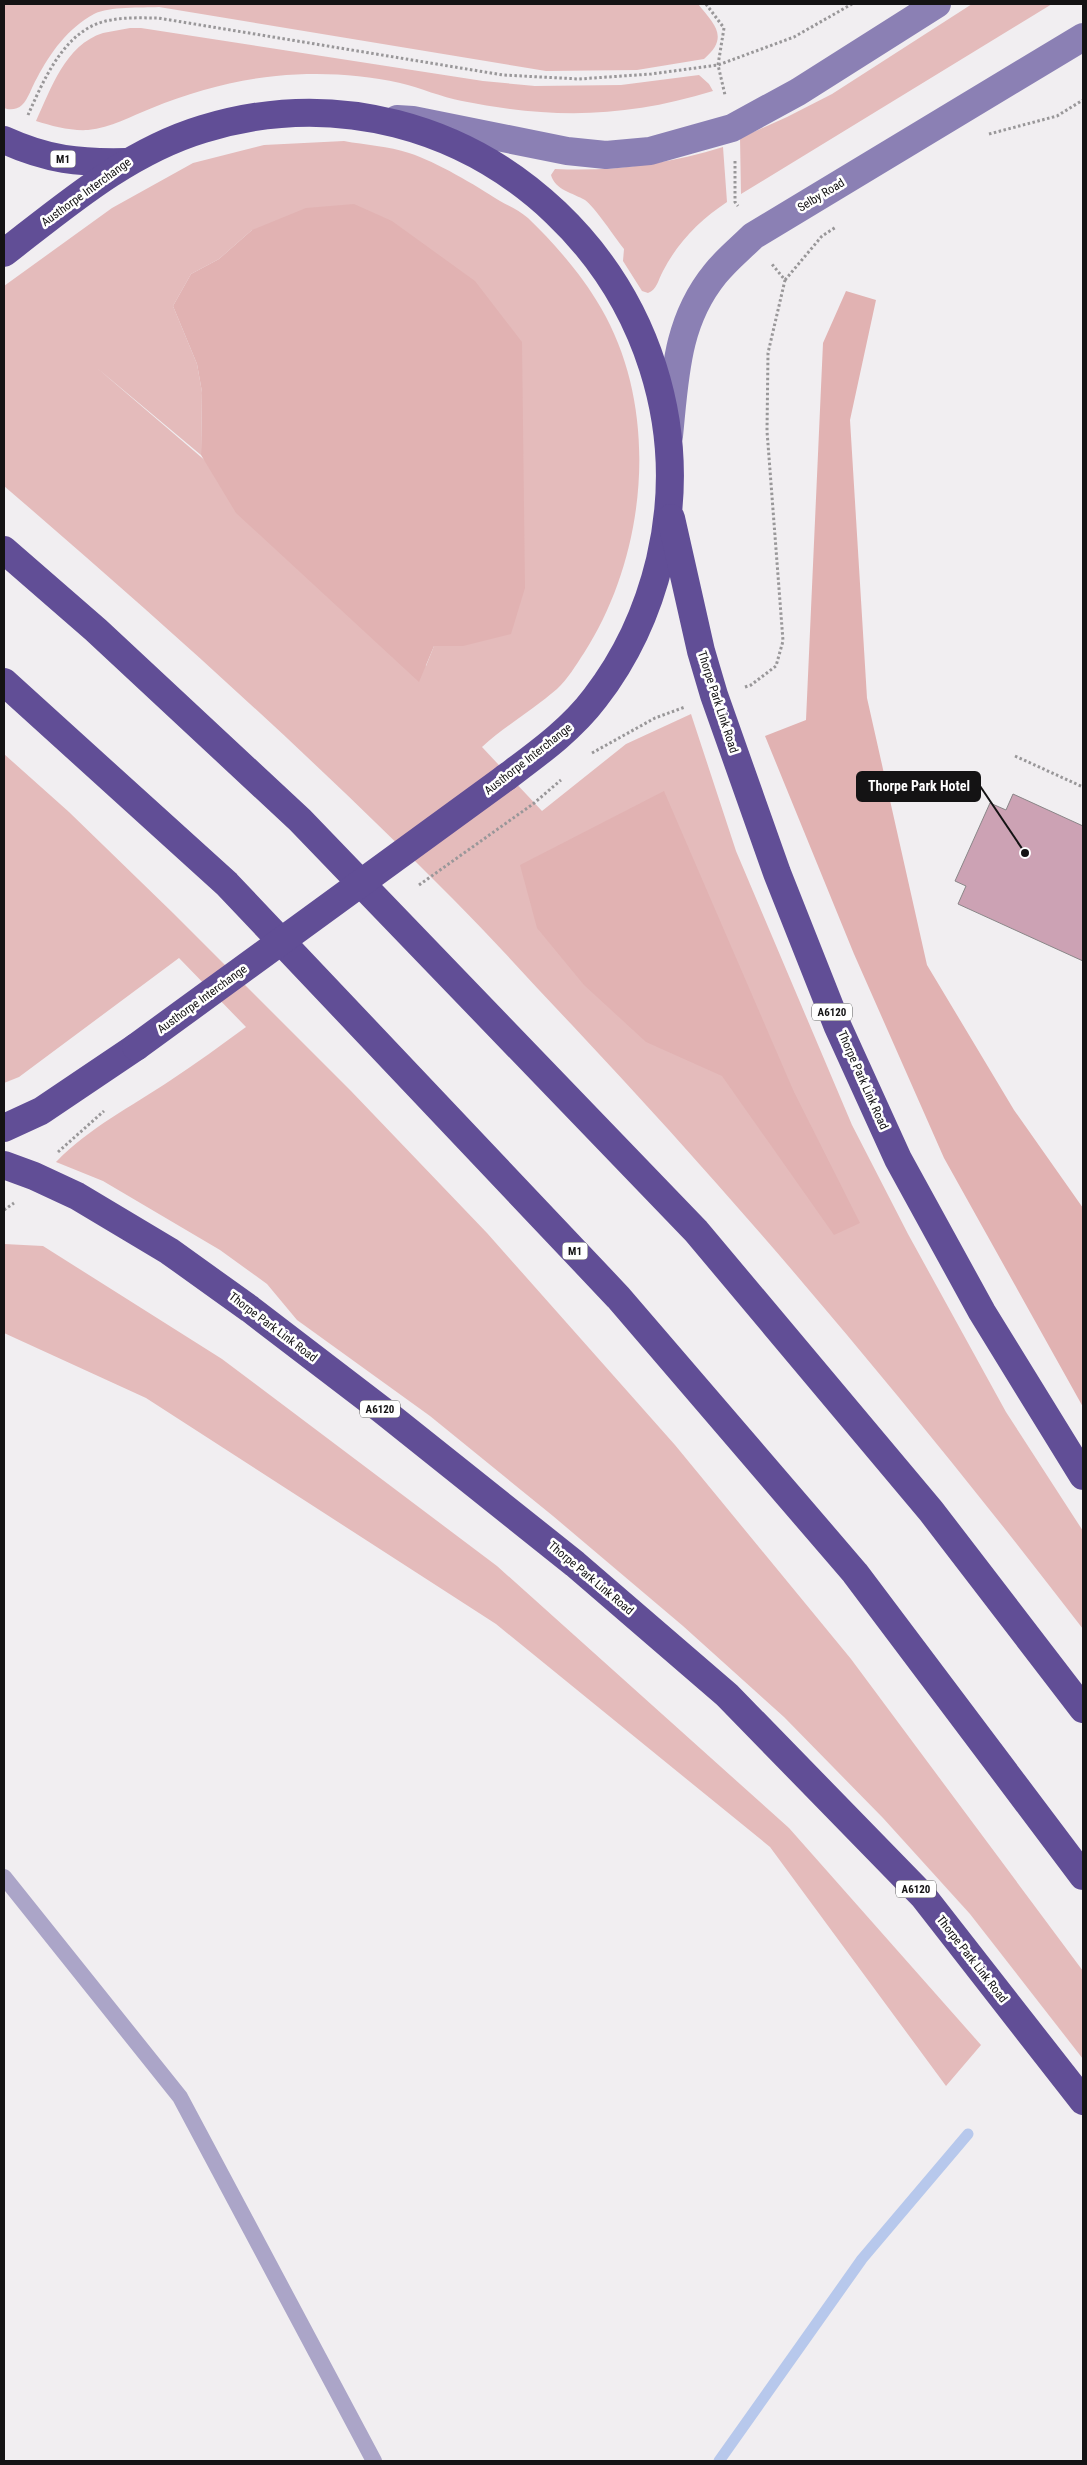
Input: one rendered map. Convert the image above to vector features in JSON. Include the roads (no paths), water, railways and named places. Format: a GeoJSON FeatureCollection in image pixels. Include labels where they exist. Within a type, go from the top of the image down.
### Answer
{"type":"FeatureCollection","features":[{"type":"Feature","properties":{"kind":"highway","name":"Austhorpe Interchange"},"geometry":{"type":"LineString","coordinates":[[4,253],[126,162],[164,143],[204,128],[245,118],[287,113],[329,114],[370,118],[415,129],[449,142],[498,167],[536,194],[570,225],[599,260],[625,299],[646,343],[660,390],[668,438],[669,510],[655,580],[640,622],[620,662],[595,699],[572,724],[505,778],[136,1047],[41,1111],[4,1128]]}},
{"type":"Feature","properties":{"kind":"highway","name":"M1"},"geometry":{"type":"LineString","coordinates":[[4,140],[46,156],[84,163],[126,162]]}},
{"type":"Feature","properties":{"kind":"highway","name":"Thorpe Park Link Road"},"geometry":{"type":"LineString","coordinates":[[669,510],[701,651],[714,695],[777,873],[838,1027],[898,1159],[982,1312],[1083,1476]]}},
{"type":"Feature","properties":{"kind":"highway"},"geometry":{"type":"LineString","coordinates":[[4,550],[96,630],[300,820],[696,1231],[931,1511],[1083,1709]]}},
{"type":"Feature","properties":{"kind":"highway","name":"M1"},"geometry":{"type":"LineString","coordinates":[[4,682],[227,884],[618,1297],[855,1573],[1083,1876]]}},
{"type":"Feature","properties":{"kind":"highway","name":"Thorpe Park Link Road"},"geometry":{"type":"LineString","coordinates":[[4,1165],[34,1176],[77,1196],[169,1251],[257,1315],[382,1410],[568,1558],[727,1695],[923,1896],[1083,2101]]}},
{"type":"Feature","properties":{"kind":"main road"},"geometry":{"type":"LineString","coordinates":[[370,118],[413,120],[567,151],[606,155],[650,151],[732,128],[798,92],[937,4]]}},
{"type":"Feature","properties":{"kind":"main road","name":"Selby Road"},"geometry":{"type":"LineString","coordinates":[[668,438],[678,351],[692,308],[715,274],[732,256],[753,236],[1083,37]]}},
{"type":"Feature","properties":{"kind":"lane"},"geometry":{"type":"LineString","coordinates":[[4,1877],[180,2097],[374,2461]]}},
{"type":"Feature","properties":{"kind":"waterway"},"geometry":{"type":"LineString","coordinates":[[719,2461],[862,2259],[968,2134]]}},
{"type":"Feature","properties":{"kind":"place","name":"Thorpe Park Hotel"},"geometry":{"type":"Point","coordinates":[1025,853]}}]}
